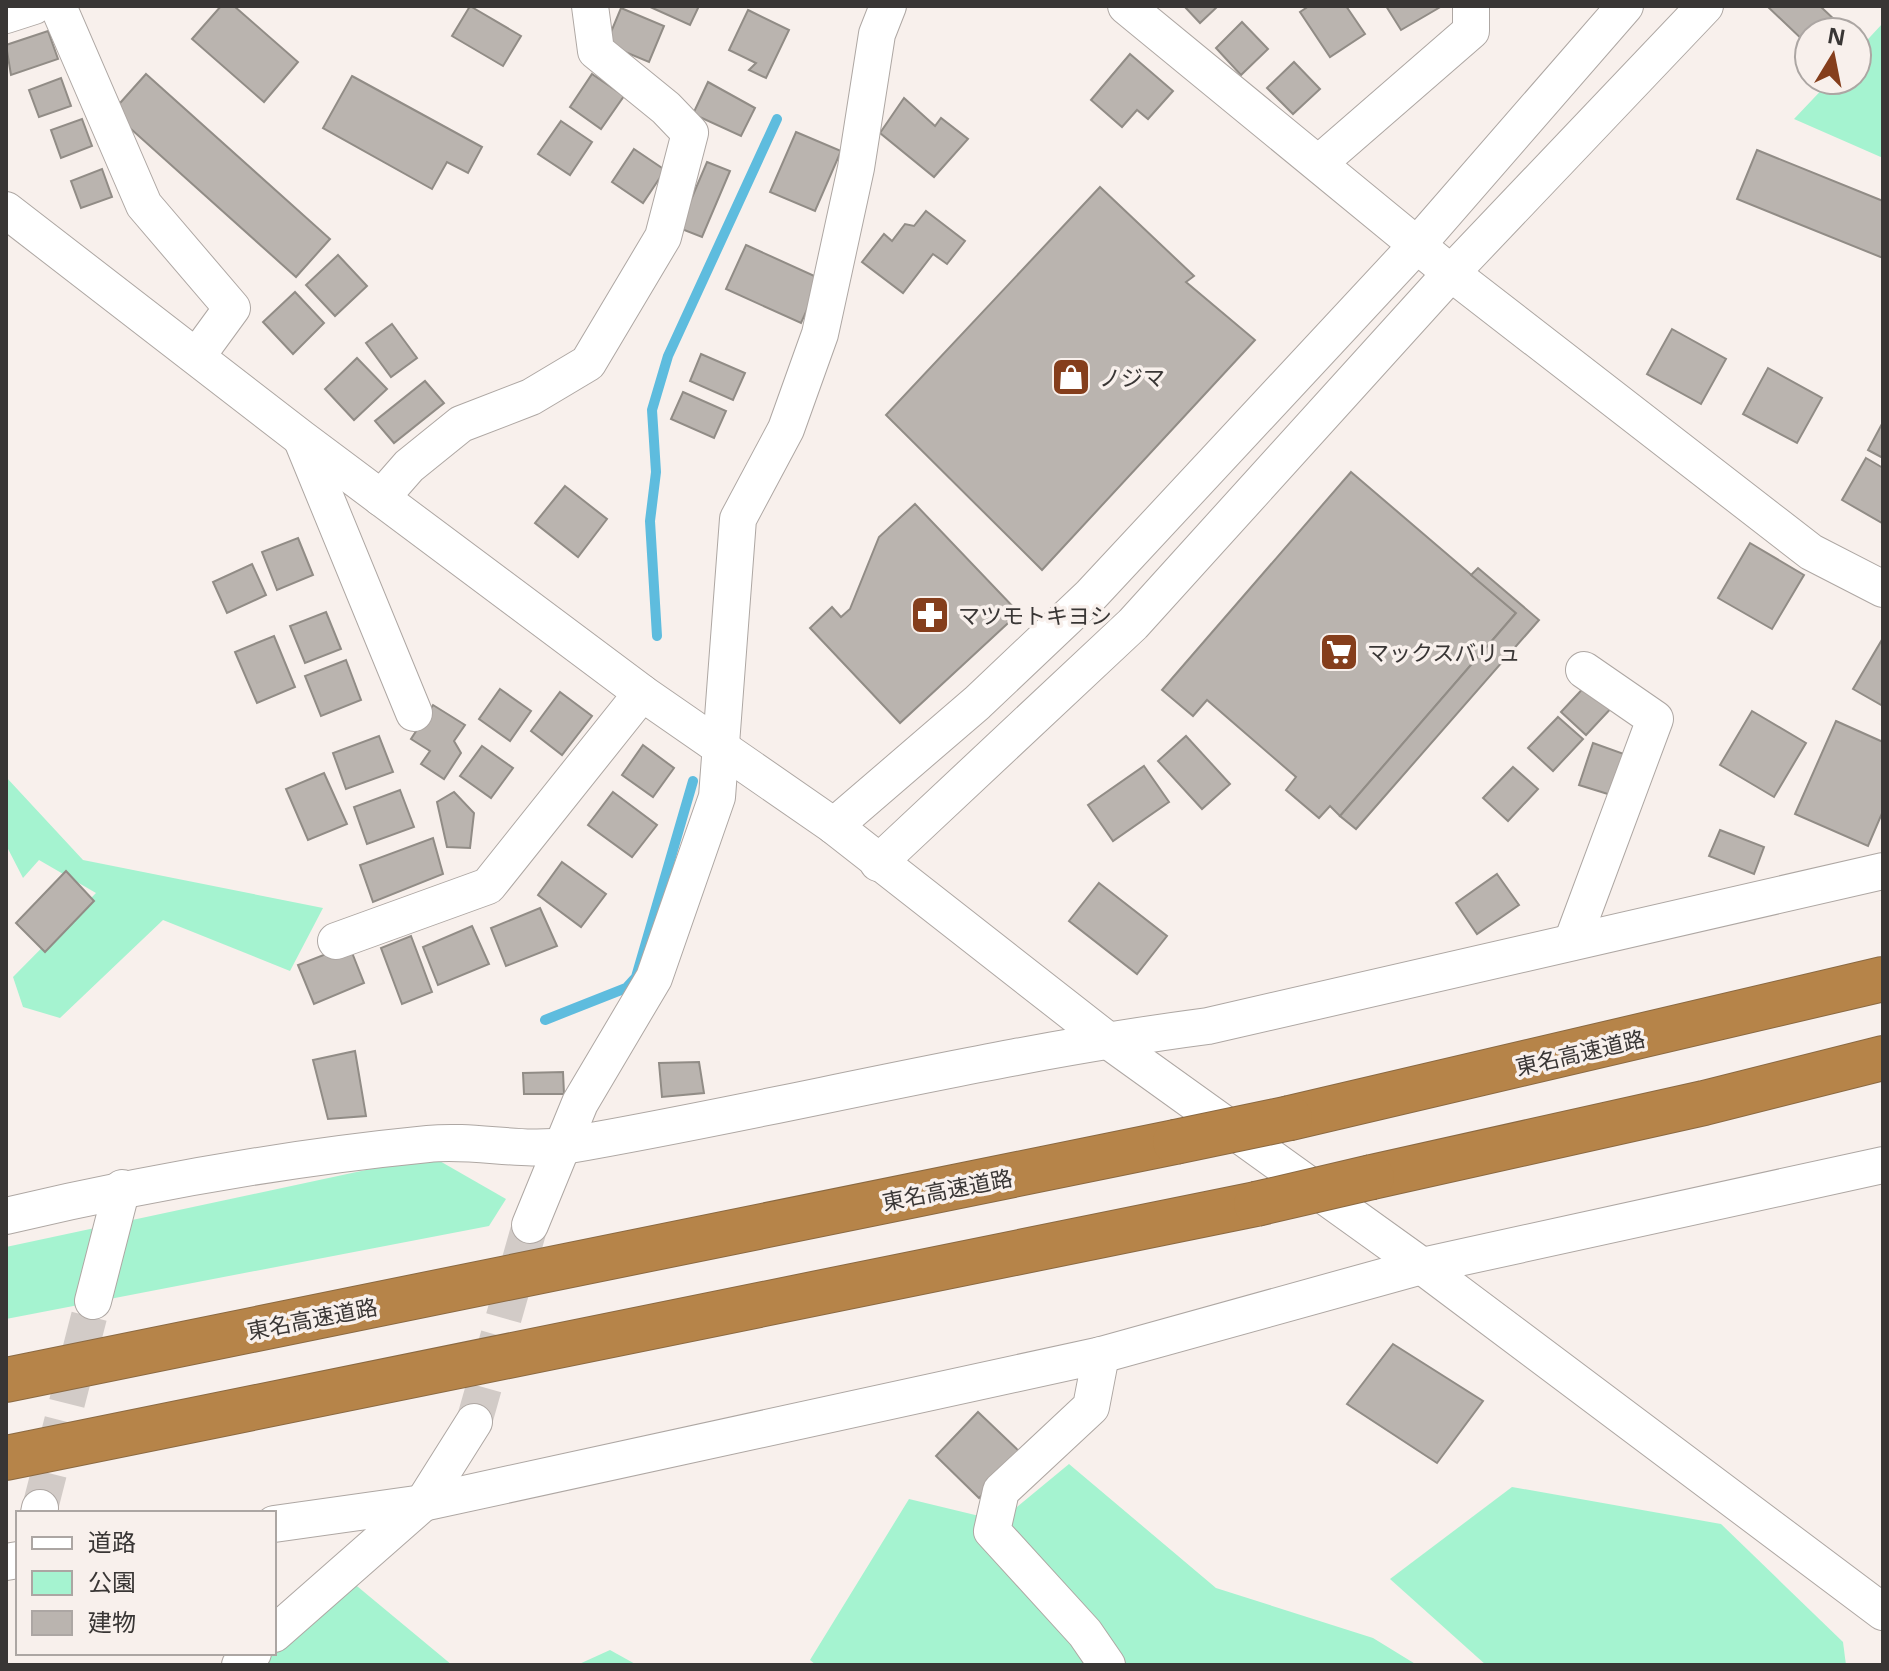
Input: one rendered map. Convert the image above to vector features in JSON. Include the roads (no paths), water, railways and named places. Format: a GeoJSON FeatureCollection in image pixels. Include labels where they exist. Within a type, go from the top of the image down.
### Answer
{"type":"FeatureCollection","features":[{"type":"Feature","properties":{"kind":"highway","name":"東名高速道路"},"geometry":{"type":"LineString","coordinates":[[6,1380],[1290,1118],[1883,979]]}},
{"type":"Feature","properties":{"kind":"highway"},"geometry":{"type":"LineString","coordinates":[[6,1458],[1256,1204],[1704,1103],[1883,1058]]}},
{"type":"Feature","properties":{"kind":"street"},"geometry":{"type":"LineString","coordinates":[[6,15],[34,6]]}},
{"type":"Feature","properties":{"kind":"street"},"geometry":{"type":"LineString","coordinates":[[58,6],[144,205],[232,308],[197,356]]}},
{"type":"Feature","properties":{"kind":"street"},"geometry":{"type":"LineString","coordinates":[[381,498],[409,466],[461,424],[531,397],[588,363],[663,237],[690,133],[666,108],[596,51],[590,6]]}},
{"type":"Feature","properties":{"kind":"street"},"geometry":{"type":"LineString","coordinates":[[530,1225],[565,1146],[580,1103],[654,978],[717,797],[738,519],[786,429],[820,334],[856,168],[877,34],[888,6]]}},
{"type":"Feature","properties":{"kind":"street"},"geometry":{"type":"LineString","coordinates":[[1126,6],[1451,273],[1811,552],[1883,589]]}},
{"type":"Feature","properties":{"kind":"street"},"geometry":{"type":"LineString","coordinates":[[1319,163],[1471,31],[1471,6]]}},
{"type":"Feature","properties":{"kind":"street"},"geometry":{"type":"LineString","coordinates":[[834,826],[977,703],[1091,595],[1417,245],[1625,6]]}},
{"type":"Feature","properties":{"kind":"street"},"geometry":{"type":"LineString","coordinates":[[878,863],[1133,624],[1451,273],[1705,6]]}},
{"type":"Feature","properties":{"kind":"street"},"geometry":{"type":"LineString","coordinates":[[6,210],[301,438],[642,693],[834,826],[1106,1039],[1422,1266],[1883,1612]]}},
{"type":"Feature","properties":{"kind":"street"},"geometry":{"type":"LineString","coordinates":[[301,438],[414,713]]}},
{"type":"Feature","properties":{"kind":"street"},"geometry":{"type":"LineString","coordinates":[[1572,942],[1655,719],[1584,670]]}},
{"type":"Feature","properties":{"kind":"street"},"geometry":{"type":"LineString","coordinates":[[336,941],[488,886],[642,693]]}},
{"type":"Feature","properties":{"kind":"street"},"geometry":{"type":"LineString","coordinates":[[6,1216],[122,1188],[281,1161],[433,1143],[565,1146],[1106,1039],[1208,1026],[1883,871]]}},
{"type":"Feature","properties":{"kind":"street"},"geometry":{"type":"LineString","coordinates":[[276,1524],[423,1503],[1101,1355],[1422,1266],[1883,1165]]}},
{"type":"Feature","properties":{"kind":"street"},"geometry":{"type":"LineString","coordinates":[[93,1301],[122,1188]]}},
{"type":"Feature","properties":{"kind":"street"},"geometry":{"type":"LineString","coordinates":[[1101,1355],[1091,1407],[1001,1491],[992,1531],[1085,1633],[1107,1665]]}},
{"type":"Feature","properties":{"kind":"street"},"geometry":{"type":"LineString","coordinates":[[276,1632],[423,1503],[474,1422]]}},
{"type":"Feature","properties":{"kind":"waterway"},"geometry":{"type":"LineString","coordinates":[[657,636],[650,521],[656,472],[652,410],[668,356],[777,119]]}},
{"type":"Feature","properties":{"kind":"waterway"},"geometry":{"type":"LineString","coordinates":[[545,1020],[626,988],[636,977],[693,781]]}},
{"type":"Feature","properties":{"kind":"tunnel"},"geometry":{"type":"LineString","coordinates":[[474,1422],[530,1225]]}},
{"type":"Feature","properties":{"kind":"tunnel"},"geometry":{"type":"LineString","coordinates":[[40,1508],[93,1301]]}},
{"type":"Feature","properties":{"kind":"place","name":"ノジマ"},"geometry":{"type":"Point","coordinates":[1071,377]}},
{"type":"Feature","properties":{"kind":"place","name":"マツモトキヨシ"},"geometry":{"type":"Point","coordinates":[930,615]}},
{"type":"Feature","properties":{"kind":"place","name":"マックスバリュ"},"geometry":{"type":"Point","coordinates":[1339,652]}}]}
